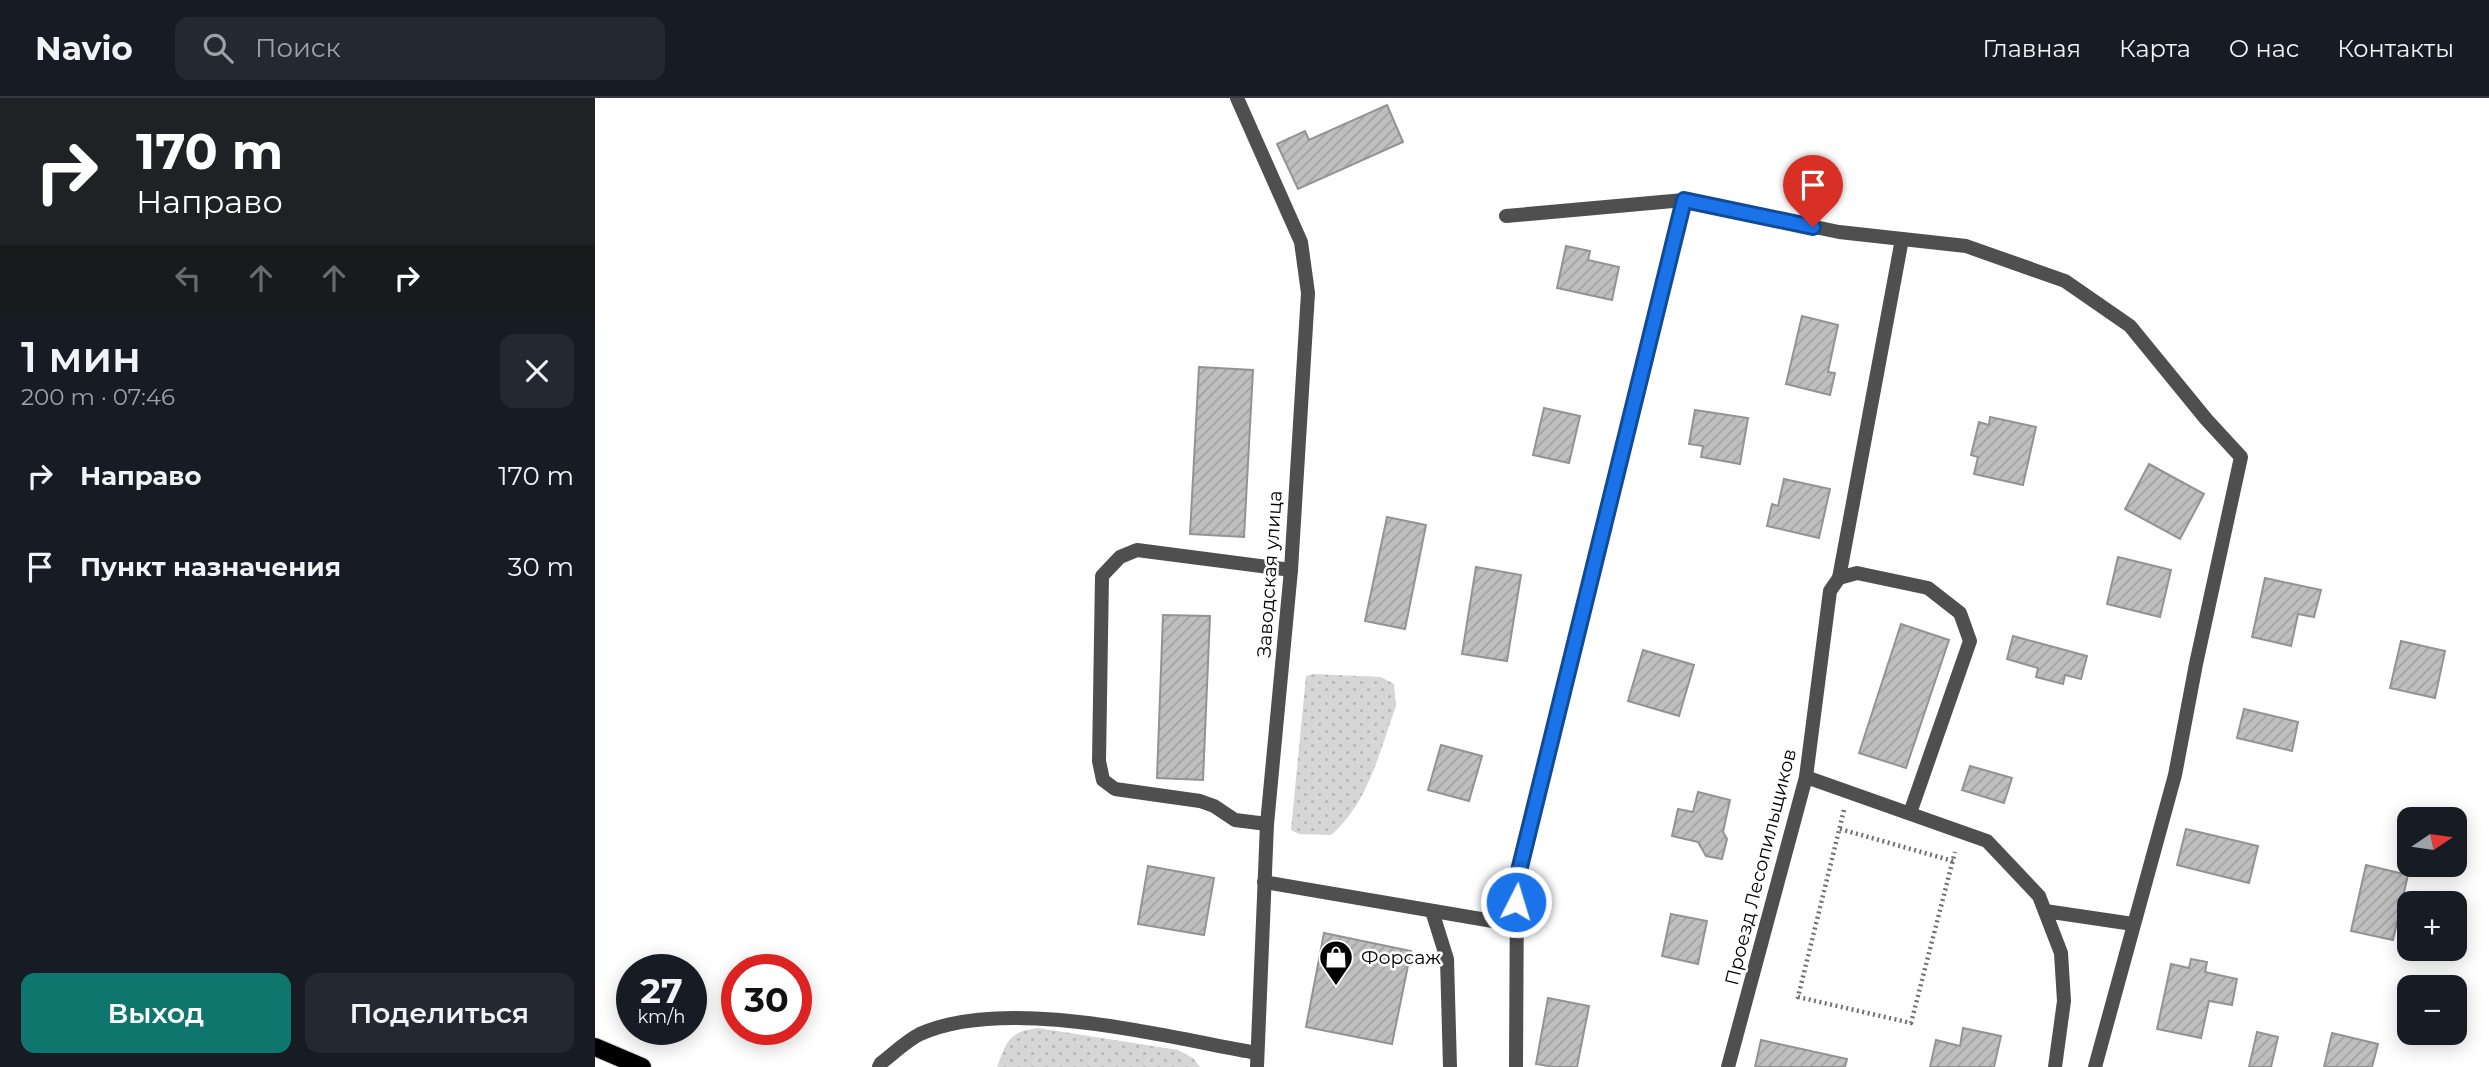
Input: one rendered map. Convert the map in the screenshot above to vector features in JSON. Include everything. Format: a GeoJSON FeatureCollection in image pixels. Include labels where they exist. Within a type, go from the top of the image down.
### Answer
{"type":"FeatureCollection","features":[{"type":"Feature","properties":{"kind":"main road"},"geometry":{"type":"LineString","coordinates":[[595,1047],[642,1067]]}},
{"type":"Feature","properties":{"kind":"street","name":"Заводская улица"},"geometry":{"type":"LineString","coordinates":[[1237,98],[1301,242],[1308,293],[1291,570],[1267,824],[1257,1060]]}},
{"type":"Feature","properties":{"kind":"street"},"geometry":{"type":"LineString","coordinates":[[1516,1067],[1517,879],[1684,200]]}},
{"type":"Feature","properties":{"kind":"street"},"geometry":{"type":"LineString","coordinates":[[1506,216],[1684,200],[1839,232],[1966,246],[2065,281],[2130,327],[2241,457],[2175,775],[2095,1067]]}},
{"type":"Feature","properties":{"kind":"street"},"geometry":{"type":"LineString","coordinates":[[1902,239],[1839,578],[1857,573],[1927,588],[1960,614],[1970,641],[1910,813]]}},
{"type":"Feature","properties":{"kind":"street"},"geometry":{"type":"LineString","coordinates":[[1267,824],[1235,820],[1215,806],[1200,801],[1115,789],[1103,780],[1099,761],[1102,576],[1120,557],[1137,550],[1291,570]]}},
{"type":"Feature","properties":{"kind":"street","name":"Проезд Лесопильщиков"},"geometry":{"type":"LineString","coordinates":[[1728,1067],[1806,777],[1830,591],[1839,578]]}},
{"type":"Feature","properties":{"kind":"street"},"geometry":{"type":"LineString","coordinates":[[1806,777],[1987,841],[2039,896],[2061,953],[2064,1000],[2055,1067]]}},
{"type":"Feature","properties":{"kind":"street"},"geometry":{"type":"LineString","coordinates":[[1264,882],[1516,925]]}},
{"type":"Feature","properties":{"kind":"street"},"geometry":{"type":"LineString","coordinates":[[1433,911],[1447,959],[1450,1067]]}},
{"type":"Feature","properties":{"kind":"street"},"geometry":{"type":"LineString","coordinates":[[2045,911],[2133,924]]}},
{"type":"Feature","properties":{"kind":"street"},"geometry":{"type":"LineString","coordinates":[[879,1067],[919,1035],[962,1022],[1019,1018],[1074,1021],[1257,1060]]}},
{"type":"Feature","properties":{"kind":"path"},"geometry":{"type":"LineString","coordinates":[[1848,792],[1798,997],[1910,1023],[1960,831]]}},
{"type":"Feature","properties":{"kind":"path"},"geometry":{"type":"LineString","coordinates":[[1840,829],[1953,861]]}},
{"type":"Feature","properties":{"kind":"shaded area"},"geometry":{"type":"Polygon","coordinates":[[[1314,674],[1381,677],[1394,684],[1396,706],[1364,792],[1355,808],[1331,835],[1299,834],[1291,830],[1306,676],[1314,674]]]}},
{"type":"Feature","properties":{"kind":"shaded area"},"geometry":{"type":"Polygon","coordinates":[[[1038,1028],[1178,1050],[1193,1058],[1200,1067],[997,1067],[1003,1051],[1014,1035],[1038,1028]]]}},
{"type":"Feature","properties":{"kind":"building"},"geometry":{"type":"Polygon","coordinates":[[[1387,105],[1403,142],[1298,189],[1277,144],[1305,131],[1309,140],[1387,105]]]}},
{"type":"Feature","properties":{"kind":"building"},"geometry":{"type":"Polygon","coordinates":[[[1566,246],[1590,251],[1588,260],[1619,267],[1612,300],[1557,288],[1566,246]]]}},
{"type":"Feature","properties":{"kind":"building"},"geometry":{"type":"Polygon","coordinates":[[[1802,316],[1838,325],[1828,372],[1835,373],[1830,395],[1786,384],[1802,316]]]}},
{"type":"Feature","properties":{"kind":"building"},"geometry":{"type":"Polygon","coordinates":[[[1199,367],[1253,370],[1244,537],[1190,534],[1199,367]]]}},
{"type":"Feature","properties":{"kind":"building"},"geometry":{"type":"Polygon","coordinates":[[[1544,408],[1580,416],[1569,463],[1533,455],[1544,408]]]}},
{"type":"Feature","properties":{"kind":"building"},"geometry":{"type":"Polygon","coordinates":[[[1695,410],[1748,418],[1740,464],[1701,457],[1703,446],[1689,444],[1695,410]]]}},
{"type":"Feature","properties":{"kind":"building"},"geometry":{"type":"Polygon","coordinates":[[[1990,417],[2036,427],[2023,485],[1974,474],[1978,457],[1971,455],[1979,422],[1989,425],[1990,417]]]}},
{"type":"Feature","properties":{"kind":"building"},"geometry":{"type":"Polygon","coordinates":[[[2149,464],[2204,494],[2180,539],[2125,509],[2149,464]]]}},
{"type":"Feature","properties":{"kind":"building"},"geometry":{"type":"Polygon","coordinates":[[[1784,479],[1830,489],[1819,538],[1767,526],[1772,504],[1778,506],[1784,479]]]}},
{"type":"Feature","properties":{"kind":"building"},"geometry":{"type":"Polygon","coordinates":[[[1387,517],[1426,525],[1405,629],[1365,621],[1387,517]]]}},
{"type":"Feature","properties":{"kind":"building"},"geometry":{"type":"Polygon","coordinates":[[[2118,557],[2171,570],[2160,617],[2107,604],[2118,557]]]}},
{"type":"Feature","properties":{"kind":"building"},"geometry":{"type":"Polygon","coordinates":[[[1476,567],[1521,575],[1507,661],[1462,654],[1476,567]]]}},
{"type":"Feature","properties":{"kind":"building"},"geometry":{"type":"Polygon","coordinates":[[[2265,578],[2321,590],[2314,617],[2298,614],[2291,646],[2252,637],[2265,578]]]}},
{"type":"Feature","properties":{"kind":"building"},"geometry":{"type":"Polygon","coordinates":[[[1163,615],[1210,616],[1203,780],[1157,778],[1163,615]]]}},
{"type":"Feature","properties":{"kind":"building"},"geometry":{"type":"Polygon","coordinates":[[[1901,624],[1949,640],[1906,768],[1859,753],[1901,624]]]}},
{"type":"Feature","properties":{"kind":"building"},"geometry":{"type":"Polygon","coordinates":[[[2013,636],[2087,656],[2081,679],[2065,675],[2063,684],[2036,677],[2038,668],[2007,659],[2013,636]]]}},
{"type":"Feature","properties":{"kind":"building"},"geometry":{"type":"Polygon","coordinates":[[[2401,641],[2445,651],[2435,698],[2390,688],[2401,641]]]}},
{"type":"Feature","properties":{"kind":"building"},"geometry":{"type":"Polygon","coordinates":[[[1643,650],[1694,665],[1679,716],[1628,701],[1643,650]]]}},
{"type":"Feature","properties":{"kind":"building"},"geometry":{"type":"Polygon","coordinates":[[[2244,709],[2298,722],[2292,751],[2237,738],[2244,709]]]}},
{"type":"Feature","properties":{"kind":"building"},"geometry":{"type":"Polygon","coordinates":[[[1441,745],[1482,756],[1469,801],[1428,790],[1441,745]]]}},
{"type":"Feature","properties":{"kind":"building"},"geometry":{"type":"Polygon","coordinates":[[[1970,766],[2012,778],[2004,803],[1962,790],[1970,766]]]}},
{"type":"Feature","properties":{"kind":"building"},"geometry":{"type":"Polygon","coordinates":[[[1698,792],[1730,800],[1723,832],[1727,839],[1722,859],[1706,856],[1698,842],[1672,836],[1678,809],[1693,812],[1698,792]]]}},
{"type":"Feature","properties":{"kind":"building"},"geometry":{"type":"Polygon","coordinates":[[[2186,829],[2258,846],[2249,883],[2177,865],[2186,829]]]}},
{"type":"Feature","properties":{"kind":"building"},"geometry":{"type":"Polygon","coordinates":[[[2366,865],[2397,872],[2397,877],[2408,877],[2404,891],[2397,891],[2397,923],[2393,940],[2351,931],[2366,865]]]}},
{"type":"Feature","properties":{"kind":"building"},"geometry":{"type":"Polygon","coordinates":[[[1148,866],[1214,878],[1204,935],[1138,924],[1148,866]]]}},
{"type":"Feature","properties":{"kind":"building"},"geometry":{"type":"Polygon","coordinates":[[[1671,914],[1707,921],[1698,964],[1662,956],[1671,914]]]}},
{"type":"Feature","properties":{"kind":"building"},"geometry":{"type":"Polygon","coordinates":[[[1324,933],[1411,951],[1392,1044],[1306,1027],[1324,933]]]}},
{"type":"Feature","properties":{"kind":"building"},"geometry":{"type":"Polygon","coordinates":[[[2191,959],[2207,962],[2205,972],[2237,979],[2232,1005],[2209,1001],[2201,1038],[2157,1029],[2171,964],[2189,968],[2191,959]]]}},
{"type":"Feature","properties":{"kind":"building"},"geometry":{"type":"Polygon","coordinates":[[[1548,998],[1589,1006],[1577,1067],[1536,1064],[1548,998]]]}},
{"type":"Feature","properties":{"kind":"building"},"geometry":{"type":"Polygon","coordinates":[[[1963,1028],[2001,1036],[1994,1067],[1930,1067],[1936,1040],[1960,1046],[1963,1028]]]}},
{"type":"Feature","properties":{"kind":"building"},"geometry":{"type":"Polygon","coordinates":[[[2257,1032],[2278,1037],[2271,1067],[2249,1067],[2257,1032]]]}},
{"type":"Feature","properties":{"kind":"building"},"geometry":{"type":"Polygon","coordinates":[[[2332,1033],[2378,1044],[2372,1067],[2324,1067],[2332,1033]]]}},
{"type":"Feature","properties":{"kind":"building"},"geometry":{"type":"Polygon","coordinates":[[[1761,1040],[1847,1059],[1845,1067],[1755,1067],[1761,1040]]]}},
{"type":"Feature","properties":{"kind":"place","name":"Форсаж"},"geometry":{"type":"Point","coordinates":[1336,987]}},
{"type":"Feature","properties":{"kind":"route"},"geometry":{"type":"LineString","coordinates":[[1516,902],[1517,879],[1684,200],[1813,227]]}}]}
